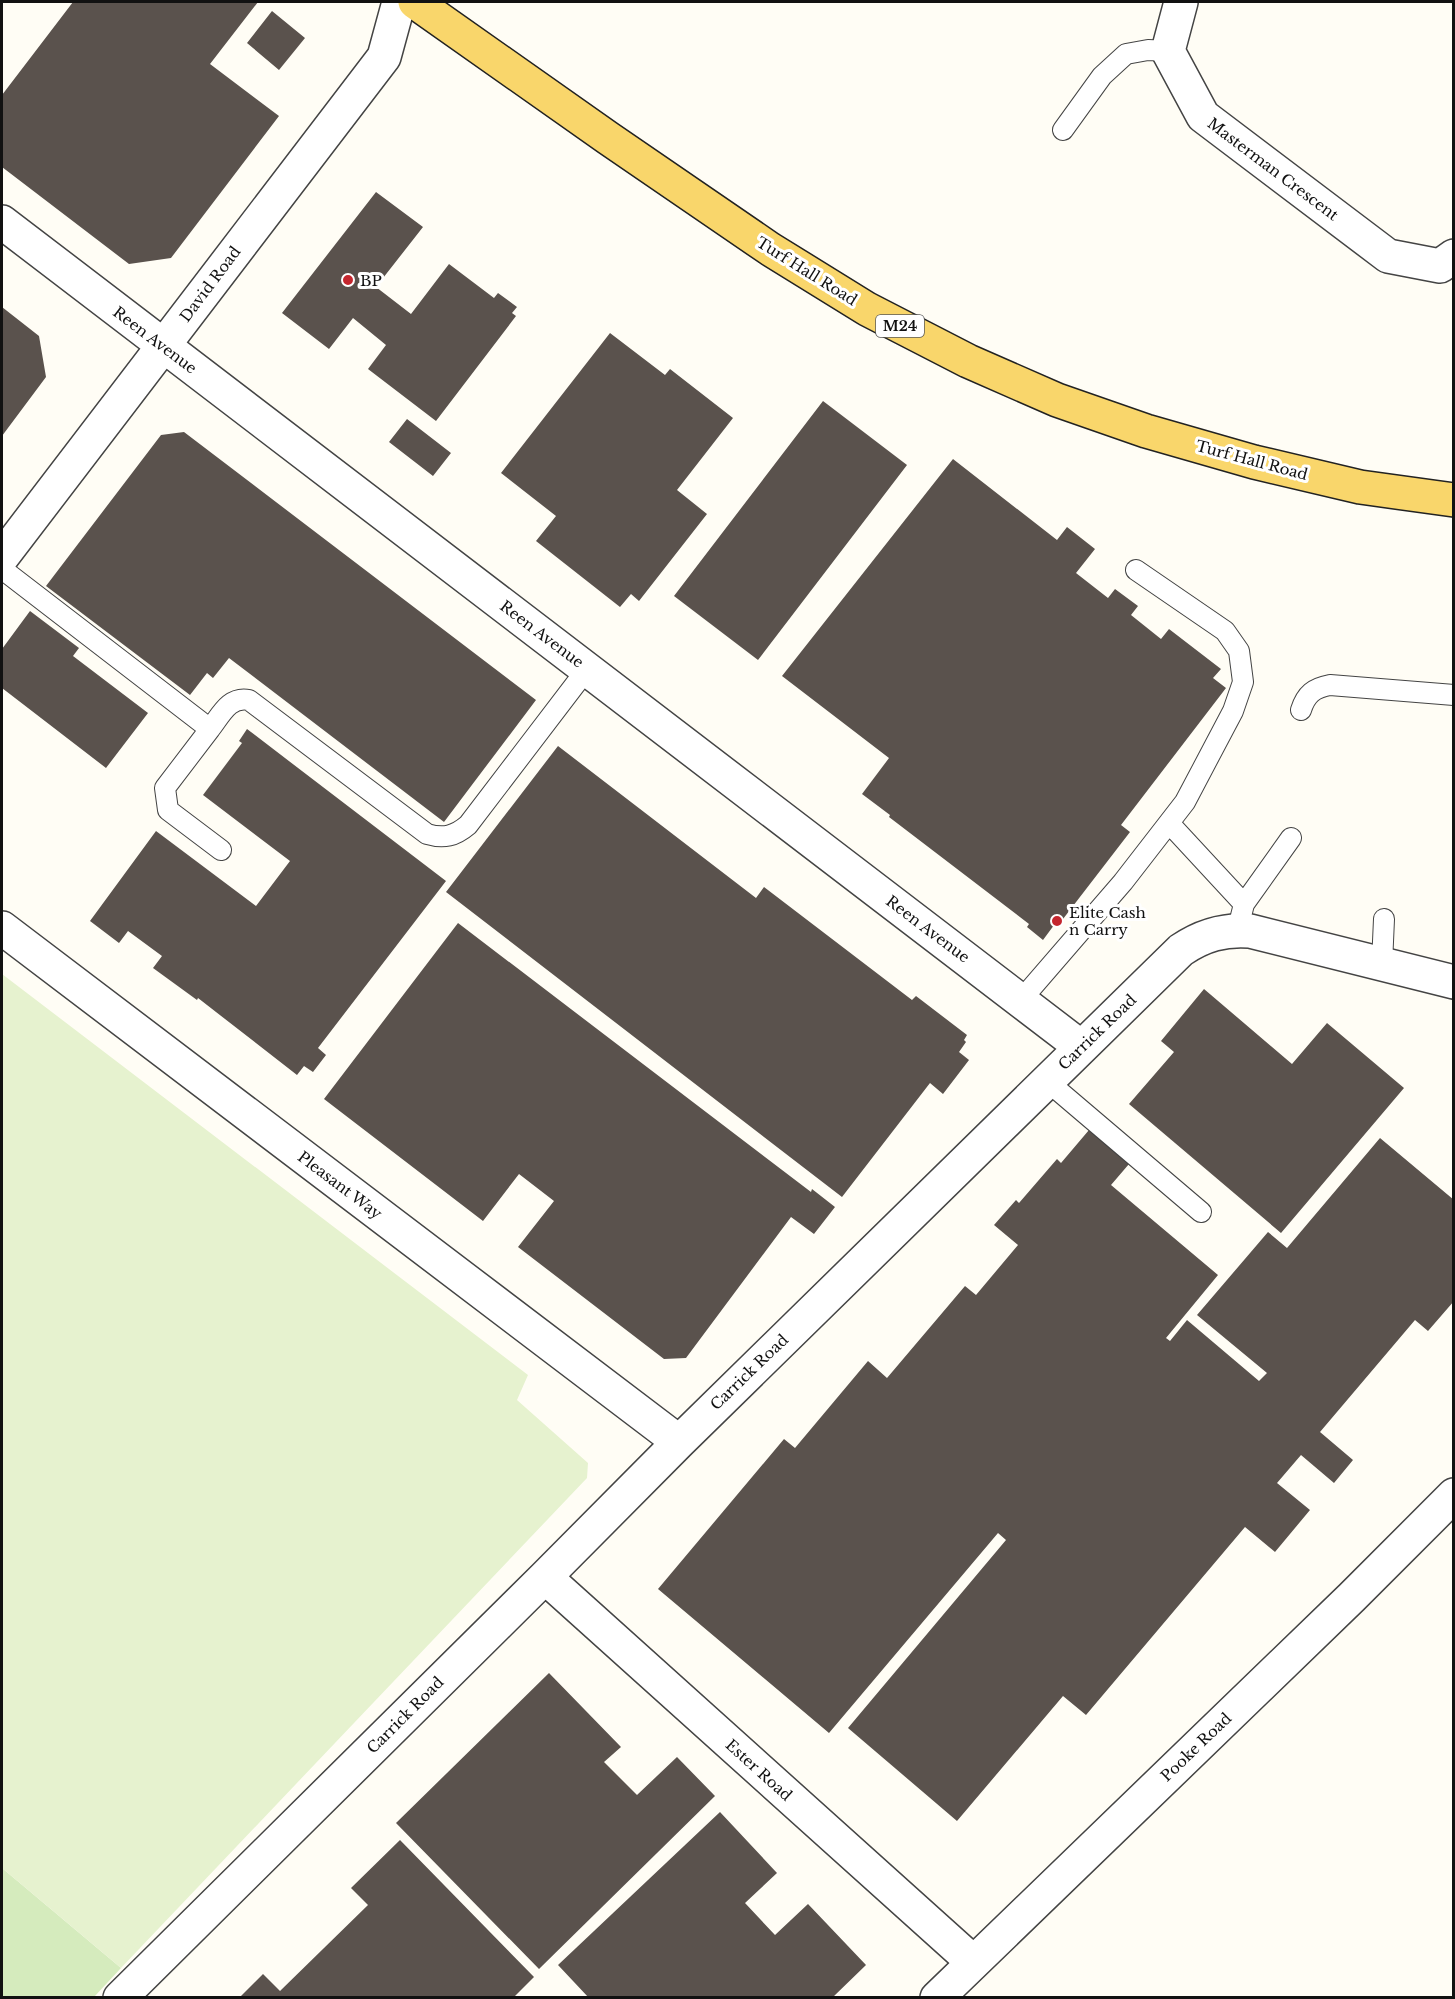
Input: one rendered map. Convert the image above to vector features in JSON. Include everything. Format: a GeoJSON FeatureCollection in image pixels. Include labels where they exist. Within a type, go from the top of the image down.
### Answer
{"type":"FeatureCollection","features":[{"type":"Feature","properties":{"kind":"main road","name":"Turf Hall Road"},"geometry":{"type":"LineString","coordinates":[[415,2],[770,249],[867,309],[968,361],[1057,400],[1167,437],[1254,462],[1360,487],[1454,500]]}},
{"type":"Feature","properties":{"kind":"street","name":"David Road"},"geometry":{"type":"LineString","coordinates":[[2,557],[384,57],[399,2]]}},
{"type":"Feature","properties":{"kind":"street"},"geometry":{"type":"LineString","coordinates":[[1168,51],[1181,2]]}},
{"type":"Feature","properties":{"kind":"street","name":"Masterman Crescent"},"geometry":{"type":"LineString","coordinates":[[1168,51],[1203,116],[1388,255],[1440,266],[1454,256]]}},
{"type":"Feature","properties":{"kind":"street","name":"Reen Avenue"},"geometry":{"type":"LineString","coordinates":[[2,222],[1082,1047]]}},
{"type":"Feature","properties":{"kind":"street","name":"Carrick Road"},"geometry":{"type":"LineString","coordinates":[[120,1998],[679,1442],[1181,950],[1240,917],[1251,931],[1454,982]]}},
{"type":"Feature","properties":{"kind":"street","name":"Pleasant Way"},"geometry":{"type":"LineString","coordinates":[[2,928],[679,1442]]}},
{"type":"Feature","properties":{"kind":"street","name":"Pooke Road"},"geometry":{"type":"LineString","coordinates":[[938,1998],[1352,1597],[1454,1495]]}},
{"type":"Feature","properties":{"kind":"street","name":"Ester Road"},"geometry":{"type":"LineString","coordinates":[[545,1577],[973,1962]]}},
{"type":"Feature","properties":{"kind":"lane"},"geometry":{"type":"LineString","coordinates":[[1063,130],[1102,76],[1126,54],[1148,50],[1168,51]]}},
{"type":"Feature","properties":{"kind":"lane"},"geometry":{"type":"LineString","coordinates":[[2,569],[210,729]]}},
{"type":"Feature","properties":{"kind":"lane"},"geometry":{"type":"LineString","coordinates":[[1021,1000],[1123,882],[1169,823],[1199,778],[1233,711],[1243,682],[1239,651],[1225,631],[1136,570]]}},
{"type":"Feature","properties":{"kind":"lane"},"geometry":{"type":"LineString","coordinates":[[220,850],[168,810],[165,788],[229,705],[241,699],[249,700],[427,834],[448,837],[468,825],[587,669]]}},
{"type":"Feature","properties":{"kind":"lane"},"geometry":{"type":"LineString","coordinates":[[1301,710],[1304,700],[1311,692],[1330,685],[1454,695]]}},
{"type":"Feature","properties":{"kind":"lane"},"geometry":{"type":"LineString","coordinates":[[1169,823],[1240,917],[1292,838]]}},
{"type":"Feature","properties":{"kind":"lane"},"geometry":{"type":"LineString","coordinates":[[1382,964],[1384,919]]}},
{"type":"Feature","properties":{"kind":"lane"},"geometry":{"type":"LineString","coordinates":[[1047,1081],[1201,1212]]}},
{"type":"Feature","properties":{"kind":"green space"},"geometry":{"type":"Polygon","coordinates":[[[2,974],[528,1375],[517,1400],[588,1463],[587,1478],[121,1968],[2,1868],[2,974]]]}},
{"type":"Feature","properties":{"kind":"green space"},"geometry":{"type":"Polygon","coordinates":[[[2,1868],[121,1968],[94,1997],[2,1997],[2,1868]]]}},
{"type":"Feature","properties":{"kind":"building"},"geometry":{"type":"Polygon","coordinates":[[[73,2],[258,2],[210,64],[279,116],[171,258],[129,264],[2,167],[2,95],[73,2]]]}},
{"type":"Feature","properties":{"kind":"building"},"geometry":{"type":"Polygon","coordinates":[[[272,11],[305,38],[279,70],[247,43],[272,11]]]}},
{"type":"Feature","properties":{"kind":"building"},"geometry":{"type":"Polygon","coordinates":[[[376,192],[423,227],[376,287],[411,314],[449,264],[494,298],[498,293],[517,307],[512,313],[516,316],[436,421],[368,369],[386,345],[353,318],[329,349],[282,313],[376,192]]]}},
{"type":"Feature","properties":{"kind":"building"},"geometry":{"type":"Polygon","coordinates":[[[2,307],[39,336],[46,377],[2,436],[2,307]]]}},
{"type":"Feature","properties":{"kind":"building"},"geometry":{"type":"Polygon","coordinates":[[[610,333],[665,375],[670,369],[733,418],[677,490],[707,514],[639,601],[631,594],[620,607],[536,541],[556,516],[501,473],[610,333]]]}},
{"type":"Feature","properties":{"kind":"building"},"geometry":{"type":"Polygon","coordinates":[[[823,401],[907,465],[758,660],[674,596],[823,401]]]}},
{"type":"Feature","properties":{"kind":"building"},"geometry":{"type":"Polygon","coordinates":[[[407,419],[451,453],[433,476],[389,442],[407,419]]]}},
{"type":"Feature","properties":{"kind":"building"},"geometry":{"type":"Polygon","coordinates":[[[184,432],[536,700],[444,822],[229,658],[213,678],[207,673],[190,695],[46,586],[161,435],[184,432]]]}},
{"type":"Feature","properties":{"kind":"building"},"geometry":{"type":"Polygon","coordinates":[[[953,459],[1057,540],[1067,527],[1095,549],[1076,573],[1108,598],[1115,589],[1138,606],[1131,615],[1161,639],[1169,629],[1221,669],[1213,678],[1226,688],[1121,825],[1130,832],[1063,919],[1060,917],[1043,940],[1027,927],[1029,924],[862,794],[889,758],[782,676],[953,459]]]}},
{"type":"Feature","properties":{"kind":"building"},"geometry":{"type":"Polygon","coordinates":[[[30,611],[79,648],[73,656],[148,713],[106,768],[2,688],[2,649],[30,611]]]}},
{"type":"Feature","properties":{"kind":"building"},"geometry":{"type":"Polygon","coordinates":[[[247,729],[446,881],[318,1048],[326,1055],[313,1072],[304,1066],[297,1075],[198,998],[197,1000],[153,968],[162,956],[128,931],[119,943],[90,921],[156,831],[256,906],[290,861],[203,795],[242,743],[239,741],[247,729]]]}},
{"type":"Feature","properties":{"kind":"building"},"geometry":{"type":"Polygon","coordinates":[[[558,746],[756,898],[764,887],[912,1000],[916,996],[967,1035],[964,1040],[966,1042],[959,1052],[969,1060],[943,1094],[930,1083],[842,1197],[446,892],[558,746]]]}},
{"type":"Feature","properties":{"kind":"building"},"geometry":{"type":"Polygon","coordinates":[[[458,923],[811,1192],[812,1189],[835,1207],[814,1234],[791,1217],[686,1358],[664,1359],[518,1247],[554,1201],[519,1174],[483,1221],[324,1099],[458,923]]]}},
{"type":"Feature","properties":{"kind":"building"},"geometry":{"type":"Polygon","coordinates":[[[1204,989],[1292,1064],[1327,1023],[1404,1088],[1281,1233],[1129,1104],[1174,1052],[1161,1041],[1204,989]]]}},
{"type":"Feature","properties":{"kind":"building"},"geometry":{"type":"Polygon","coordinates":[[[1089,1130],[1129,1164],[1111,1185],[1218,1275],[1166,1338],[1170,1341],[1187,1320],[1259,1381],[1267,1373],[1197,1315],[1268,1232],[1287,1248],[1380,1138],[1454,1200],[1454,1301],[1428,1331],[1415,1320],[1320,1432],[1353,1460],[1334,1483],[1301,1455],[1277,1483],[1310,1510],[1275,1552],[1245,1527],[1086,1715],[1063,1696],[957,1821],[848,1728],[1006,1540],[998,1533],[829,1733],[658,1589],[784,1439],[795,1448],[868,1361],[887,1378],[965,1286],[976,1295],[1018,1245],[994,1225],[1016,1200],[1019,1203],[1057,1159],[1061,1163],[1089,1130]]]}},
{"type":"Feature","properties":{"kind":"building"},"geometry":{"type":"Polygon","coordinates":[[[549,1673],[621,1747],[604,1762],[637,1795],[677,1757],[715,1796],[539,1969],[396,1823],[549,1673]]]}},
{"type":"Feature","properties":{"kind":"building"},"geometry":{"type":"Polygon","coordinates":[[[720,1812],[777,1873],[745,1903],[775,1935],[808,1904],[866,1965],[832,1998],[589,1998],[558,1965],[720,1812]]]}},
{"type":"Feature","properties":{"kind":"building"},"geometry":{"type":"Polygon","coordinates":[[[400,1840],[534,1977],[513,1998],[239,1998],[263,1974],[280,1991],[368,1905],[351,1888],[400,1840]]]}},
{"type":"Feature","properties":{"kind":"place","name":"BP"},"geometry":{"type":"Point","coordinates":[348,280]}},
{"type":"Feature","properties":{"kind":"place","name":"Elite Cash n Carry"},"geometry":{"type":"Point","coordinates":[1057,921]}}]}
